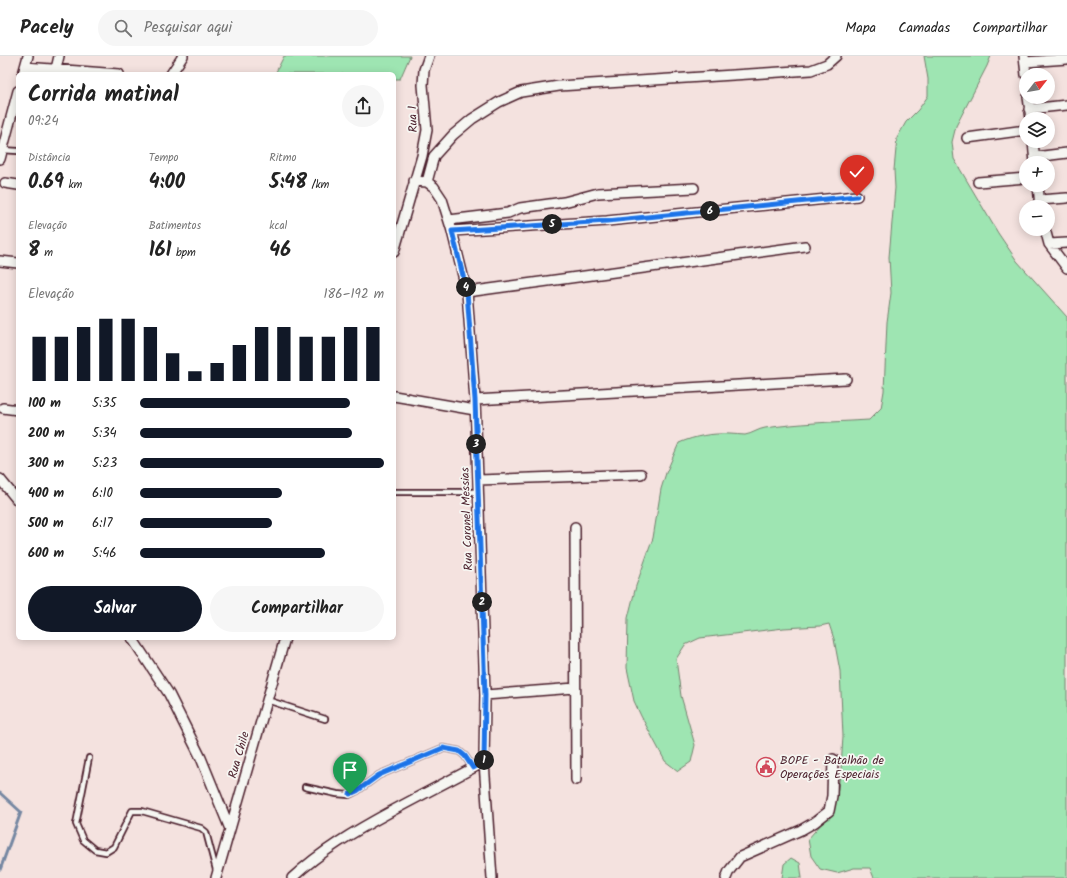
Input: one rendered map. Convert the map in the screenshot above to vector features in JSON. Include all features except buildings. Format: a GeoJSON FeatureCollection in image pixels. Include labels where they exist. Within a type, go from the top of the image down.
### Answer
{"type":"FeatureCollection","features":[{"type":"Feature","properties":{"kind":"street"},"geometry":{"type":"LineString","coordinates":[[28,56],[24,71],[56,69],[94,72]]}},
{"type":"Feature","properties":{"kind":"street"},"geometry":{"type":"LineString","coordinates":[[56,69],[59,56]]}},
{"type":"Feature","properties":{"kind":"street"},"geometry":{"type":"LineString","coordinates":[[172,72],[183,56]]}},
{"type":"Feature","properties":{"kind":"street","name":"Rua 1"},"geometry":{"type":"LineString","coordinates":[[414,181],[422,156],[427,130],[423,85],[424,70],[429,56]]}},
{"type":"Feature","properties":{"kind":"street"},"geometry":{"type":"LineString","coordinates":[[396,245],[414,181],[427,182],[434,156],[453,135],[472,119],[499,102],[521,92],[559,86],[811,70],[827,64],[836,56]]}},
{"type":"Feature","properties":{"kind":"street"},"geometry":{"type":"LineString","coordinates":[[1024,59],[1067,59]]}},
{"type":"Feature","properties":{"kind":"street"},"geometry":{"type":"LineString","coordinates":[[1,155],[16,99]]}},
{"type":"Feature","properties":{"kind":"street"},"geometry":{"type":"LineString","coordinates":[[1029,104],[1030,112]]}},
{"type":"Feature","properties":{"kind":"street"},"geometry":{"type":"LineString","coordinates":[[1030,108],[1067,105]]}},
{"type":"Feature","properties":{"kind":"street"},"geometry":{"type":"LineString","coordinates":[[967,138],[1019,131]]}},
{"type":"Feature","properties":{"kind":"street"},"geometry":{"type":"LineString","coordinates":[[1053,156],[1067,153]]}},
{"type":"Feature","properties":{"kind":"street"},"geometry":{"type":"LineString","coordinates":[[978,182],[1019,179]]}},
{"type":"Feature","properties":{"kind":"street","name":"Rua Coronel Messias"},"geometry":{"type":"LineString","coordinates":[[427,182],[434,188],[442,199],[452,231],[467,292],[475,400],[479,492],[485,695],[484,762],[492,878]]}},
{"type":"Feature","properties":{"kind":"street"},"geometry":{"type":"LineString","coordinates":[[5,183],[16,185]]}},
{"type":"Feature","properties":{"kind":"street"},"geometry":{"type":"LineString","coordinates":[[449,220],[508,213],[520,208],[564,202],[598,194],[694,188]]}},
{"type":"Feature","properties":{"kind":"street"},"geometry":{"type":"LineString","coordinates":[[452,231],[607,221],[857,196]]}},
{"type":"Feature","properties":{"kind":"street"},"geometry":{"type":"LineString","coordinates":[[1055,200],[1067,198]]}},
{"type":"Feature","properties":{"kind":"street"},"geometry":{"type":"LineString","coordinates":[[1047,236],[1050,244],[1067,268]]}},
{"type":"Feature","properties":{"kind":"street"},"geometry":{"type":"LineString","coordinates":[[1050,244],[1067,243]]}},
{"type":"Feature","properties":{"kind":"street"},"geometry":{"type":"LineString","coordinates":[[467,292],[805,246]]}},
{"type":"Feature","properties":{"kind":"street"},"geometry":{"type":"LineString","coordinates":[[0,261],[16,263]]}},
{"type":"Feature","properties":{"kind":"street"},"geometry":{"type":"LineString","coordinates":[[475,400],[846,379]]}},
{"type":"Feature","properties":{"kind":"street"},"geometry":{"type":"LineString","coordinates":[[396,396],[475,410]]}},
{"type":"Feature","properties":{"kind":"street"},"geometry":{"type":"LineString","coordinates":[[3,408],[16,410]]}},
{"type":"Feature","properties":{"kind":"street"},"geometry":{"type":"LineString","coordinates":[[478,480],[641,474]]}},
{"type":"Feature","properties":{"kind":"street"},"geometry":{"type":"LineString","coordinates":[[0,479],[16,499]]}},
{"type":"Feature","properties":{"kind":"street"},"geometry":{"type":"LineString","coordinates":[[575,527],[576,780]]}},
{"type":"Feature","properties":{"kind":"street"},"geometry":{"type":"LineString","coordinates":[[133,640],[169,694],[201,758],[230,829]]}},
{"type":"Feature","properties":{"kind":"street","name":"Rua Chile"},"geometry":{"type":"LineString","coordinates":[[217,876],[284,640]]}},
{"type":"Feature","properties":{"kind":"street"},"geometry":{"type":"LineString","coordinates":[[485,695],[575,688]]}},
{"type":"Feature","properties":{"kind":"street"},"geometry":{"type":"LineString","coordinates":[[726,878],[729,871],[740,857],[801,830],[815,822],[829,811],[832,796],[833,759]]}},
{"type":"Feature","properties":{"kind":"street"},"geometry":{"type":"LineString","coordinates":[[292,878],[328,849],[362,828],[484,762]]}},
{"type":"Feature","properties":{"kind":"lane"},"geometry":{"type":"LineString","coordinates":[[1,155],[16,151]]}},
{"type":"Feature","properties":{"kind":"lane"},"geometry":{"type":"LineString","coordinates":[[396,492],[479,492]]}},
{"type":"Feature","properties":{"kind":"lane"},"geometry":{"type":"LineString","coordinates":[[267,700],[326,719]]}},
{"type":"Feature","properties":{"kind":"lane"},"geometry":{"type":"LineString","coordinates":[[305,787],[337,794],[350,794],[357,791],[379,775],[443,748],[459,751],[465,756],[473,768]]}},
{"type":"Feature","properties":{"kind":"lane"},"geometry":{"type":"LineString","coordinates":[[89,758],[76,824],[83,840],[95,850],[106,852],[114,847],[132,811],[142,811],[201,828],[206,832],[217,876]]}},
{"type":"Feature","properties":{"kind":"green space"},"geometry":{"type":"Polygon","coordinates":[[[284,56],[410,56],[400,79],[396,79],[396,72],[276,72],[284,56]]]}},
{"type":"Feature","properties":{"kind":"green space"},"geometry":{"type":"Polygon","coordinates":[[[924,56],[991,56],[956,126],[952,142],[954,159],[998,233],[1017,261],[1067,317],[1067,878],[874,878],[870,868],[854,868],[837,873],[820,869],[811,856],[808,839],[829,815],[836,801],[841,769],[843,736],[840,671],[834,639],[829,624],[700,638],[685,645],[676,659],[681,696],[695,745],[691,762],[678,771],[665,761],[641,716],[634,701],[627,668],[628,618],[636,586],[653,538],[661,489],[679,443],[691,438],[717,434],[745,435],[762,429],[778,426],[869,420],[881,408],[884,391],[887,322],[891,293],[889,257],[895,188],[894,170],[897,138],[906,122],[918,110],[928,96],[928,79],[924,56]]]}},
{"type":"Feature","properties":{"kind":"green space"},"geometry":{"type":"Polygon","coordinates":[[[791,858],[800,863],[802,878],[782,878],[784,864],[791,858]]]}},
{"type":"Feature","properties":{"kind":"waterway"},"geometry":{"type":"LineString","coordinates":[[0,793],[21,812],[0,870]]}},
{"type":"Feature","properties":{"kind":"place","name":"BOPE - Batalhão de Operações Especiais"},"geometry":{"type":"Point","coordinates":[766,767]}},
{"type":"Feature","properties":{"kind":"route"},"geometry":{"type":"LineString","coordinates":[[350,794],[357,791],[379,775],[443,748],[459,751],[465,756],[473,768],[484,762],[485,695],[475,400],[467,292],[465,278],[452,231],[607,221],[857,196]]}}]}
